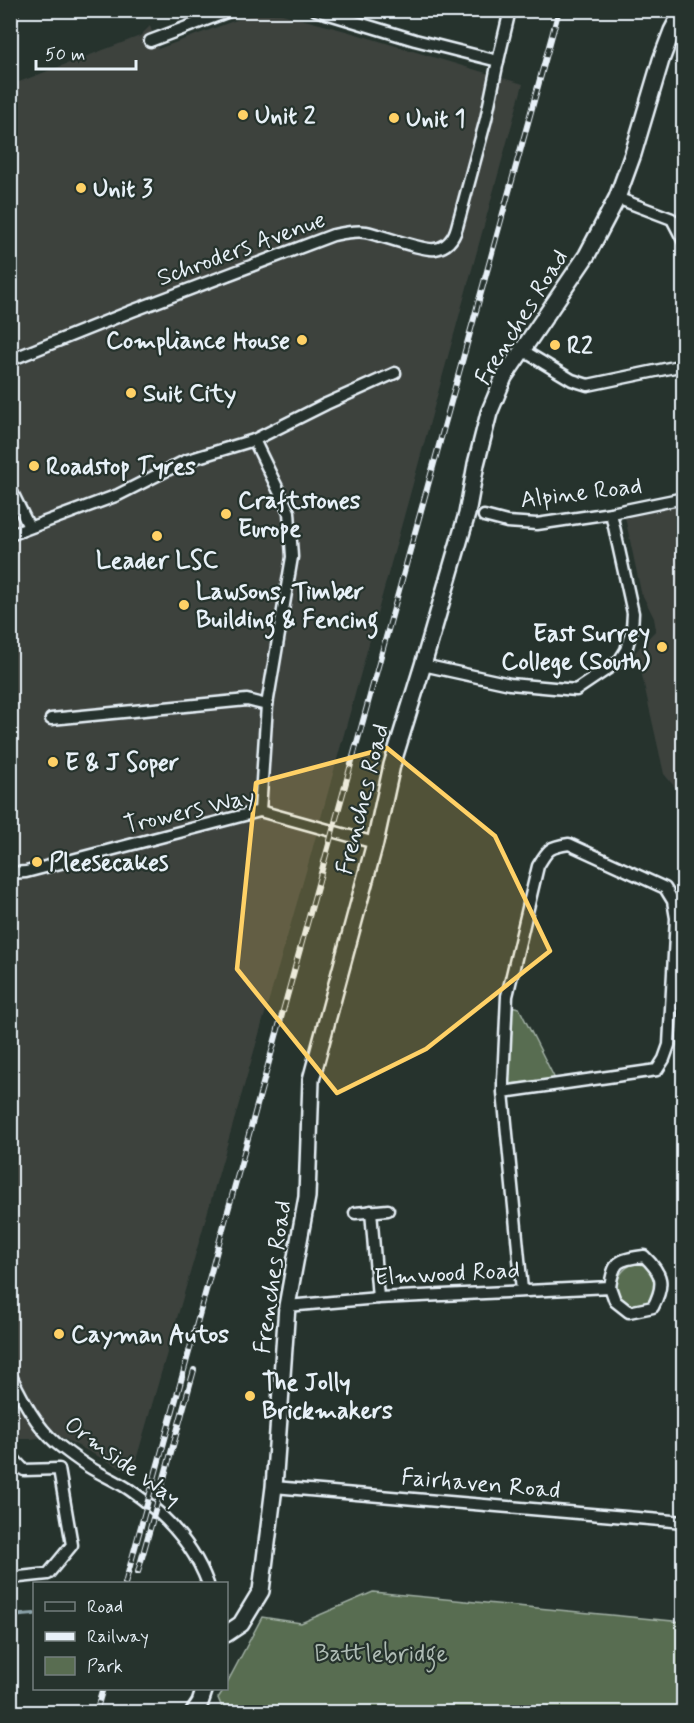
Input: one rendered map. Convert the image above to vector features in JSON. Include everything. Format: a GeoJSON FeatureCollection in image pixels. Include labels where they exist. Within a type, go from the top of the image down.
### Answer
{"type":"FeatureCollection","features":[{"type":"Feature","properties":{"kind":"street"},"geometry":{"type":"LineString","coordinates":[[150,41],[210,14],[232,10]]}},
{"type":"Feature","properties":{"kind":"street"},"geometry":{"type":"LineString","coordinates":[[316,10],[416,40],[498,61]]}},
{"type":"Feature","properties":{"kind":"street","name":"Schroders Avenue"},"geometry":{"type":"LineString","coordinates":[[10,360],[333,235],[363,232],[433,249],[445,246],[458,226],[486,119],[510,10]]}},
{"type":"Feature","properties":{"kind":"street","name":"Frenches Road"},"geometry":{"type":"LineString","coordinates":[[228,1633],[241,1624],[261,1591],[274,1487],[287,1306],[307,1197],[311,1080],[375,843],[392,765],[466,514],[489,413],[504,377],[587,255],[617,198],[633,154],[661,60],[683,10]]}},
{"type":"Feature","properties":{"kind":"street"},"geometry":{"type":"LineString","coordinates":[[617,198],[672,219],[684,242]]}},
{"type":"Feature","properties":{"kind":"street"},"geometry":{"type":"LineString","coordinates":[[522,350],[572,380],[588,385],[684,365]]}},
{"type":"Feature","properties":{"kind":"street"},"geometry":{"type":"LineString","coordinates":[[10,535],[118,495],[184,461],[254,440],[395,373]]}},
{"type":"Feature","properties":{"kind":"street"},"geometry":{"type":"LineString","coordinates":[[254,440],[289,512],[292,556],[267,705],[260,811]]}},
{"type":"Feature","properties":{"kind":"street"},"geometry":{"type":"LineString","coordinates":[[10,488],[29,527]]}},
{"type":"Feature","properties":{"kind":"street","name":"Alpine Road"},"geometry":{"type":"LineString","coordinates":[[484,516],[507,522],[537,524],[611,513],[684,498]]}},
{"type":"Feature","properties":{"kind":"street"},"geometry":{"type":"LineString","coordinates":[[423,665],[510,684],[576,690],[619,661],[626,650],[632,629],[633,613],[611,513]]}},
{"type":"Feature","properties":{"kind":"street"},"geometry":{"type":"LineString","coordinates":[[51,719],[247,700],[267,705]]}},
{"type":"Feature","properties":{"kind":"street","name":"Trowers Way"},"geometry":{"type":"LineString","coordinates":[[10,873],[26,872],[260,811],[375,843]]}},
{"type":"Feature","properties":{"kind":"street"},"geometry":{"type":"LineString","coordinates":[[503,1092],[657,1070],[669,1046],[676,918],[673,901],[665,888],[569,844],[553,846],[543,856],[538,866],[507,996],[503,1092],[522,1290]]}},
{"type":"Feature","properties":{"kind":"street"},"geometry":{"type":"LineString","coordinates":[[355,1213],[388,1210]]}},
{"type":"Feature","properties":{"kind":"street"},"geometry":{"type":"LineString","coordinates":[[371,1211],[378,1298]]}},
{"type":"Feature","properties":{"kind":"street"},"geometry":{"type":"LineString","coordinates":[[644,1256],[657,1268],[661,1291],[653,1307],[629,1312],[615,1301],[610,1287],[612,1269],[623,1259],[644,1256]]}},
{"type":"Feature","properties":{"kind":"street","name":"Elmwood Road"},"geometry":{"type":"LineString","coordinates":[[287,1306],[378,1298],[610,1287]]}},
{"type":"Feature","properties":{"kind":"street","name":"Ormside Way"},"geometry":{"type":"LineString","coordinates":[[10,1374],[29,1409],[55,1442],[88,1467],[129,1490],[172,1525],[191,1547],[207,1582]]}},
{"type":"Feature","properties":{"kind":"street"},"geometry":{"type":"LineString","coordinates":[[10,1455],[24,1470],[59,1470],[72,1545],[48,1574],[10,1578]]}},
{"type":"Feature","properties":{"kind":"street","name":"Fairhaven Road"},"geometry":{"type":"LineString","coordinates":[[274,1487],[684,1522]]}},
{"type":"Feature","properties":{"kind":"street"},"geometry":{"type":"LineString","coordinates":[[194,1713],[205,1690]]}},
{"type":"Feature","properties":{"kind":"highlighted area"},"geometry":{"type":"Polygon","coordinates":[[[387,748],[495,836],[550,951],[426,1049],[337,1093],[237,969],[256,783],[387,748]]]}},
{"type":"Feature","properties":{"kind":"shaded area"},"geometry":{"type":"Polygon","coordinates":[[[258,12],[282,14],[346,31],[523,84],[311,854],[132,1474],[57,1435],[11,1439],[11,85],[140,36],[150,26],[158,49],[258,12]]]}},
{"type":"Feature","properties":{"kind":"shaded area","name":"East Surrey College (South)"},"geometry":{"type":"Polygon","coordinates":[[[683,501],[683,797],[664,774],[641,671],[624,664],[656,630],[654,618],[641,592],[625,517],[637,511],[683,501]]]}},
{"type":"Feature","properties":{"kind":"green space"},"geometry":{"type":"Polygon","coordinates":[[[511,1006],[519,1008],[555,1079],[509,1084],[511,1006]]]}},
{"type":"Feature","properties":{"kind":"green space"},"geometry":{"type":"Polygon","coordinates":[[[635,1263],[649,1268],[656,1276],[657,1286],[646,1303],[638,1306],[628,1305],[620,1296],[617,1286],[622,1272],[635,1263]]]}},
{"type":"Feature","properties":{"kind":"green space","name":"Battlebridge"},"geometry":{"type":"Polygon","coordinates":[[[373,1592],[683,1622],[683,1712],[224,1712],[218,1698],[223,1690],[228,1690],[228,1681],[262,1617],[301,1623],[373,1592]]]}},
{"type":"Feature","properties":{"kind":"waterway"},"geometry":{"type":"LineString","coordinates":[[10,1616],[33,1614]]}},
{"type":"Feature","properties":{"kind":"railway"},"geometry":{"type":"LineString","coordinates":[[126,1582],[559,10]]}},
{"type":"Feature","properties":{"kind":"railway"},"geometry":{"type":"LineString","coordinates":[[138,1572],[194,1370]]}},
{"type":"Feature","properties":{"kind":"railway"},"geometry":{"type":"LineString","coordinates":[[96,1712],[102,1690]]}},
{"type":"Feature","properties":{"kind":"place","name":"Unit 2"},"geometry":{"type":"Point","coordinates":[243,115]}},
{"type":"Feature","properties":{"kind":"place","name":"Unit 1"},"geometry":{"type":"Point","coordinates":[394,118]}},
{"type":"Feature","properties":{"kind":"place","name":"Unit 3"},"geometry":{"type":"Point","coordinates":[81,188]}},
{"type":"Feature","properties":{"kind":"place","name":"Compliance House"},"geometry":{"type":"Point","coordinates":[302,340]}},
{"type":"Feature","properties":{"kind":"place","name":"R2"},"geometry":{"type":"Point","coordinates":[555,345]}},
{"type":"Feature","properties":{"kind":"place","name":"Suit City"},"geometry":{"type":"Point","coordinates":[131,393]}},
{"type":"Feature","properties":{"kind":"place","name":"Roadstop Tyres"},"geometry":{"type":"Point","coordinates":[34,466]}},
{"type":"Feature","properties":{"kind":"place","name":"Craftstones Europe"},"geometry":{"type":"Point","coordinates":[226,514]}},
{"type":"Feature","properties":{"kind":"place","name":"Leader LSC"},"geometry":{"type":"Point","coordinates":[157,536]}},
{"type":"Feature","properties":{"kind":"place","name":"Lawsons, Timber Building & Fencing"},"geometry":{"type":"Point","coordinates":[184,605]}},
{"type":"Feature","properties":{"kind":"place","name":"East Surrey College (South)"},"geometry":{"type":"Point","coordinates":[662,647]}},
{"type":"Feature","properties":{"kind":"place","name":"E & J Soper"},"geometry":{"type":"Point","coordinates":[53,762]}},
{"type":"Feature","properties":{"kind":"place","name":"Pleesecakes"},"geometry":{"type":"Point","coordinates":[37,862]}},
{"type":"Feature","properties":{"kind":"place","name":"Cayman Autos"},"geometry":{"type":"Point","coordinates":[59,1334]}},
{"type":"Feature","properties":{"kind":"place","name":"The Jolly Brickmakers"},"geometry":{"type":"Point","coordinates":[250,1396]}}]}
